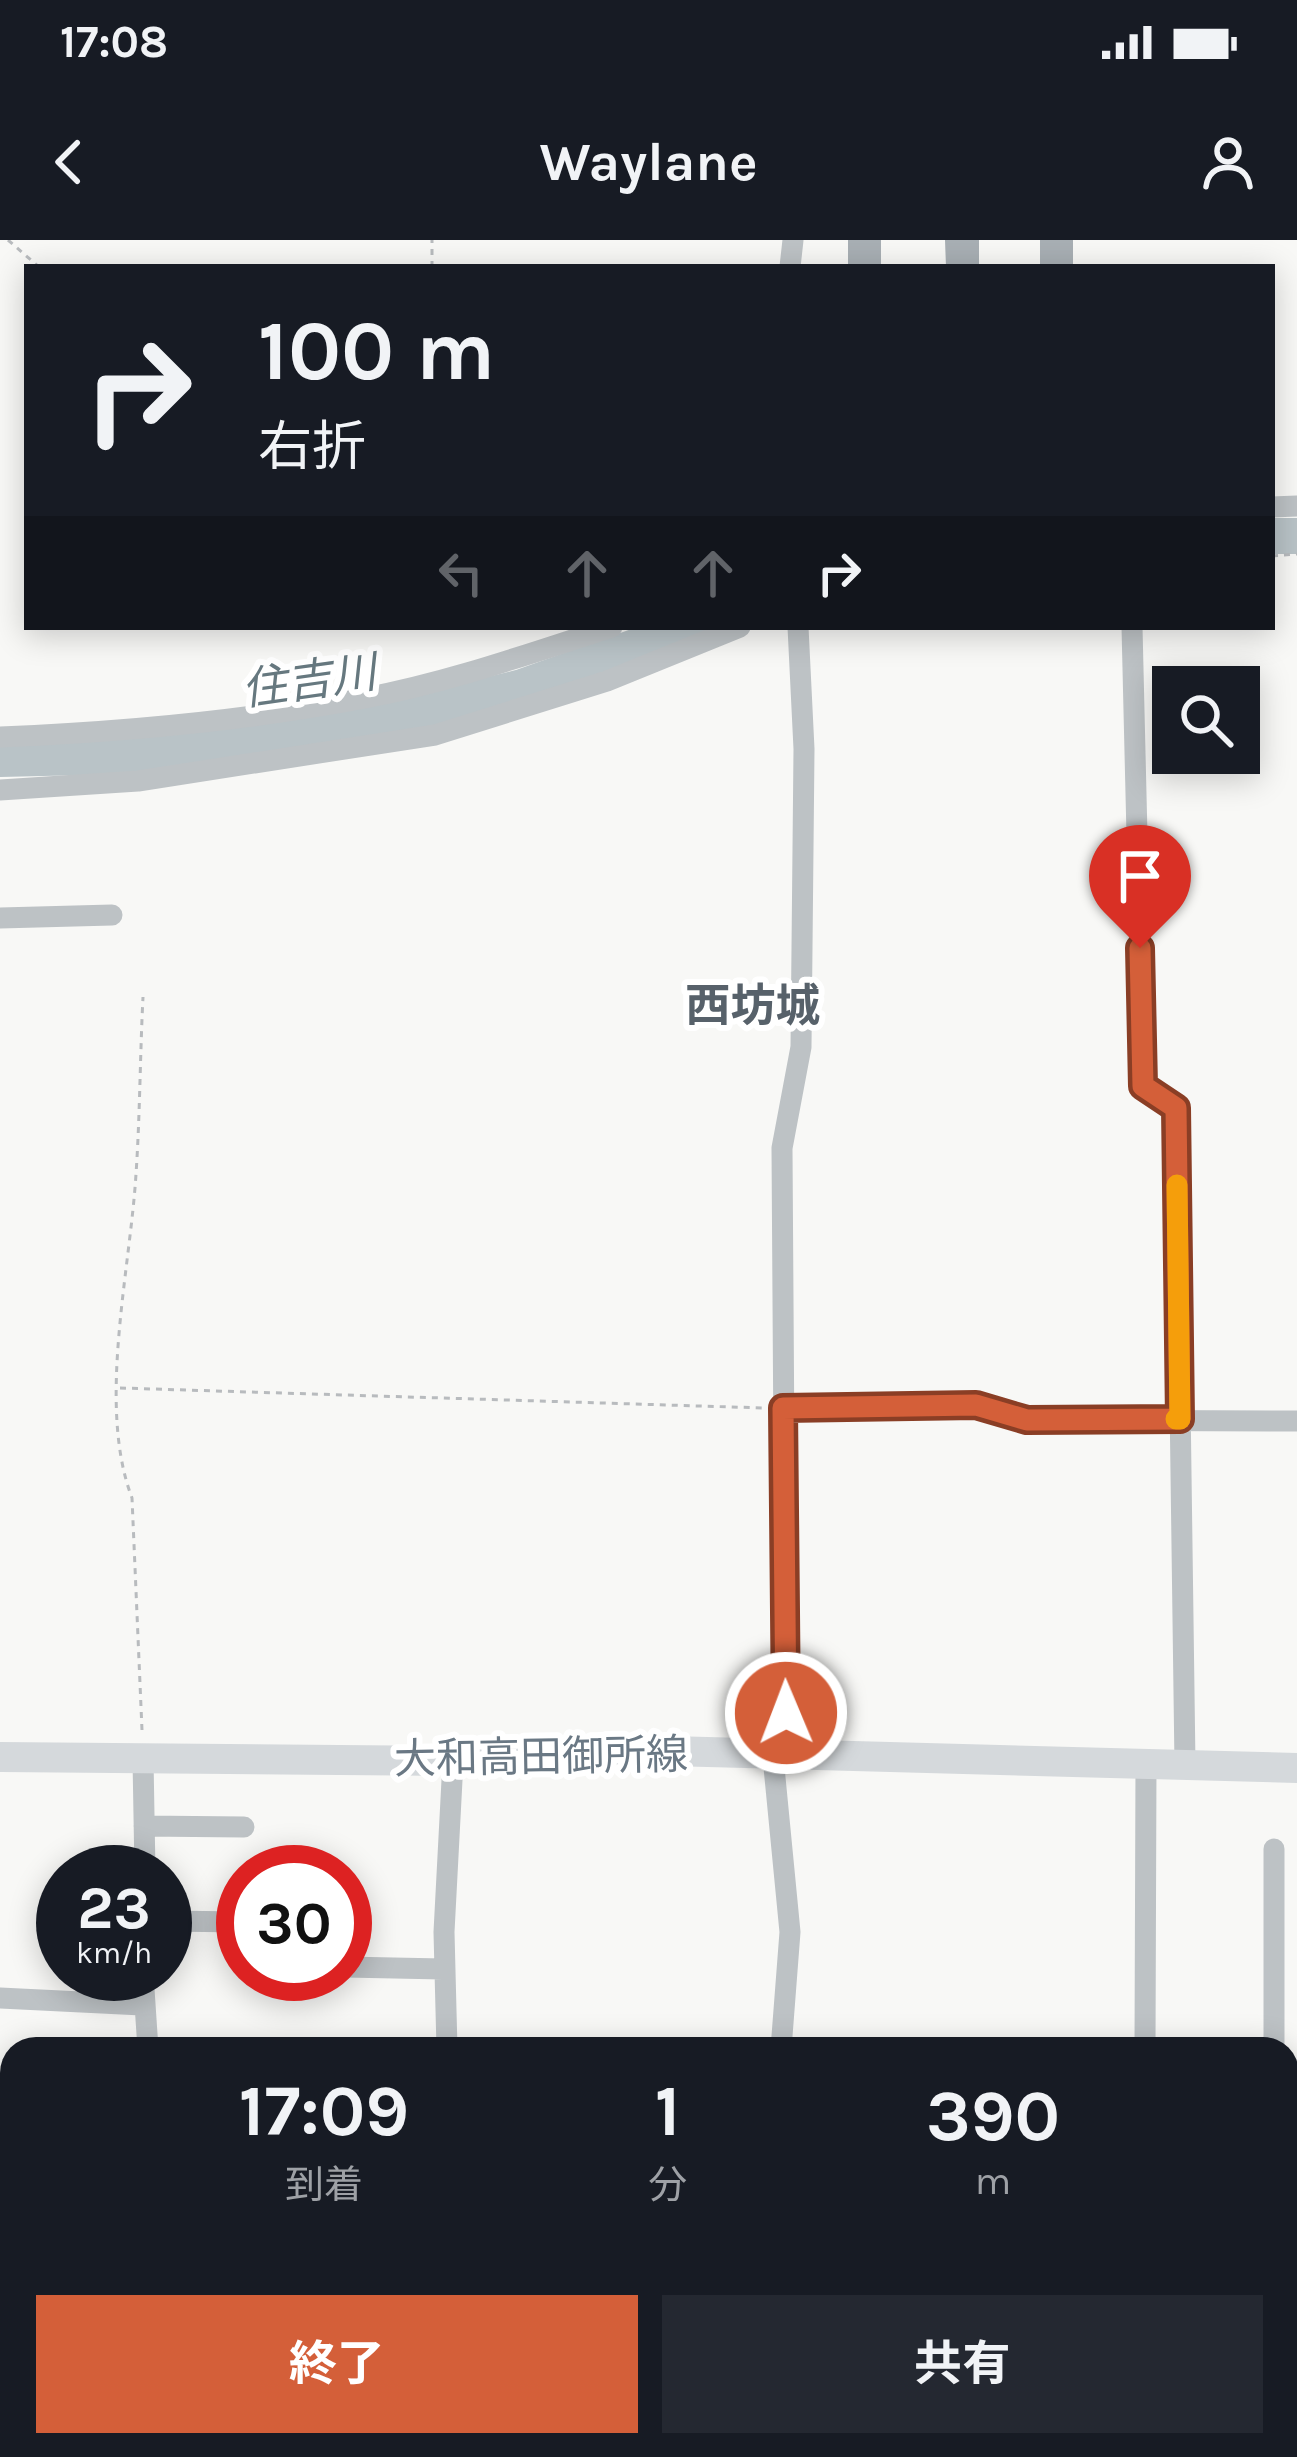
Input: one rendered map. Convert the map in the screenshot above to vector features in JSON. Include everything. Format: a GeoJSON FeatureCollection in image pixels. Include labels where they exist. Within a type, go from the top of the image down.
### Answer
{"type":"FeatureCollection","features":[{"type":"Feature","properties":{"kind":"main road","name":"大和高田御所線"},"geometry":{"type":"LineString","coordinates":[[0,1756],[453,1761],[594,1749],[1297,1768]]}},
{"type":"Feature","properties":{"kind":"street"},"geometry":{"type":"LineString","coordinates":[[0,737],[184,725],[363,698],[460,676],[603,630]]}},
{"type":"Feature","properties":{"kind":"street"},"geometry":{"type":"LineString","coordinates":[[0,790],[138,781],[435,735],[607,681],[733,630]]}},
{"type":"Feature","properties":{"kind":"street"},"geometry":{"type":"LineString","coordinates":[[782,2037],[790,1932],[780,1757],[782,1148],[801,1047],[804,749],[797,630]]}},
{"type":"Feature","properties":{"kind":"street"},"geometry":{"type":"LineString","coordinates":[[1132,630],[1143,1086],[1176,1108],[1185,1765]]}},
{"type":"Feature","properties":{"kind":"street"},"geometry":{"type":"LineString","coordinates":[[0,918],[112,915]]}},
{"type":"Feature","properties":{"kind":"street"},"geometry":{"type":"LineString","coordinates":[[783,1408],[976,1405],[1027,1420],[1297,1420]]}},
{"type":"Feature","properties":{"kind":"street"},"geometry":{"type":"LineString","coordinates":[[142,1759],[144,1845]]}},
{"type":"Feature","properties":{"kind":"street"},"geometry":{"type":"LineString","coordinates":[[446,2037],[443,1969],[453,1761]]}},
{"type":"Feature","properties":{"kind":"street"},"geometry":{"type":"LineString","coordinates":[[1145,1763],[1145,2037]]}},
{"type":"Feature","properties":{"kind":"street"},"geometry":{"type":"LineString","coordinates":[[144,1826],[244,1827]]}},
{"type":"Feature","properties":{"kind":"street"},"geometry":{"type":"LineString","coordinates":[[1274,1849],[1274,2037]]}},
{"type":"Feature","properties":{"kind":"street"},"geometry":{"type":"LineString","coordinates":[[372,1968],[443,1969]]}},
{"type":"Feature","properties":{"kind":"street"},"geometry":{"type":"LineString","coordinates":[[0,1998],[142,2005]]}},
{"type":"Feature","properties":{"kind":"street"},"geometry":{"type":"LineString","coordinates":[[142,2001],[146,2037]]}},
{"type":"Feature","properties":{"kind":"path"},"geometry":{"type":"LineString","coordinates":[[8,240],[36,264]]}},
{"type":"Feature","properties":{"kind":"path"},"geometry":{"type":"LineString","coordinates":[[142,997],[136,1172],[118,1388],[120,1466],[132,1498],[142,1759]]}},
{"type":"Feature","properties":{"kind":"path"},"geometry":{"type":"LineString","coordinates":[[118,1388],[783,1408]]}},
{"type":"Feature","properties":{"kind":"building"},"geometry":{"type":"Polygon","coordinates":[[[848,240],[881,240],[881,264],[848,264],[848,240]]]}},
{"type":"Feature","properties":{"kind":"building"},"geometry":{"type":"Polygon","coordinates":[[[945,240],[979,240],[979,264],[946,264],[945,240]]]}},
{"type":"Feature","properties":{"kind":"building"},"geometry":{"type":"Polygon","coordinates":[[[1040,240],[1073,240],[1073,264],[1040,264],[1040,240]]]}},
{"type":"Feature","properties":{"kind":"waterway","name":"住吉川"},"geometry":{"type":"LineString","coordinates":[[1275,536],[1297,536]]}},
{"type":"Feature","properties":{"kind":"waterway","name":"住吉川"},"geometry":{"type":"LineString","coordinates":[[0,759],[128,756],[399,717],[522,687],[683,630]]}},
{"type":"Feature","properties":{"kind":"slow traffic"},"geometry":{"type":"LineString","coordinates":[[1176,1419],[1180,1419],[1177,1185]]}},
{"type":"Feature","properties":{"kind":"district","name":"西坊城"},"geometry":{"type":"Point","coordinates":[753,1006]}},
{"type":"Feature","properties":{"kind":"route"},"geometry":{"type":"LineString","coordinates":[[786,1713],[783,1408],[976,1405],[1027,1420],[1180,1419],[1176,1108],[1143,1086],[1140,948]]}}]}
